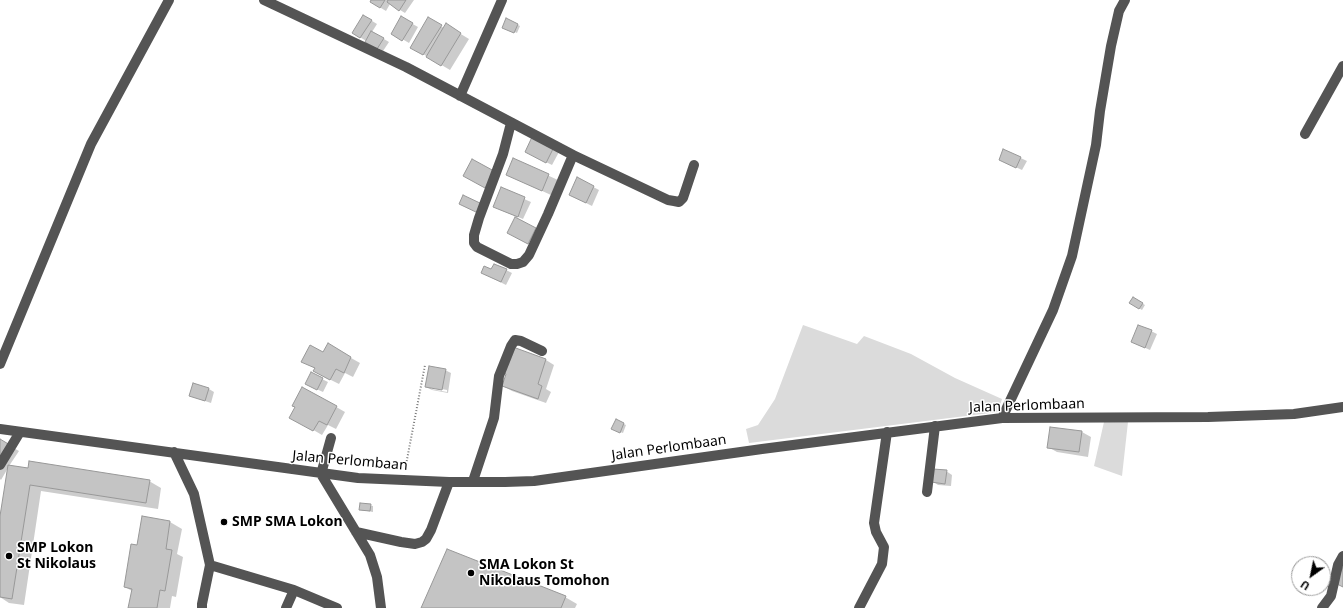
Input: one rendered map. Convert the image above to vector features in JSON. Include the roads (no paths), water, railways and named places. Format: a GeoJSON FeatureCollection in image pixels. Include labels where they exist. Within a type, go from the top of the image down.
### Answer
{"type":"FeatureCollection","features":[{"type":"Feature","properties":{"kind":"street"},"geometry":{"type":"LineString","coordinates":[[0,364],[90,144],[169,0]]}},
{"type":"Feature","properties":{"kind":"street"},"geometry":{"type":"LineString","coordinates":[[264,0],[406,67],[573,155],[668,200],[679,202],[683,198],[694,165]]}},
{"type":"Feature","properties":{"kind":"street"},"geometry":{"type":"LineString","coordinates":[[460,96],[502,0]]}},
{"type":"Feature","properties":{"kind":"street"},"geometry":{"type":"LineString","coordinates":[[1002,418],[1053,310],[1072,256],[1096,144],[1111,46],[1119,11],[1125,0]]}},
{"type":"Feature","properties":{"kind":"street"},"geometry":{"type":"LineString","coordinates":[[1305,134],[1343,66]]}},
{"type":"Feature","properties":{"kind":"street"},"geometry":{"type":"LineString","coordinates":[[511,123],[474,235],[474,243],[478,247],[512,264],[523,262],[529,255],[573,155]]}},
{"type":"Feature","properties":{"kind":"street"},"geometry":{"type":"LineString","coordinates":[[473,481],[494,418],[498,376],[511,346],[515,340],[521,341],[542,351]]}},
{"type":"Feature","properties":{"kind":"street","name":"Jalan Perlombaan"},"geometry":{"type":"LineString","coordinates":[[0,429],[174,452],[321,474],[403,481],[534,481],[887,432],[1002,418],[1208,417],[1294,414],[1343,408]]}},
{"type":"Feature","properties":{"kind":"street"},"geometry":{"type":"LineString","coordinates":[[927,492],[935,426]]}},
{"type":"Feature","properties":{"kind":"street"},"geometry":{"type":"LineString","coordinates":[[0,465],[20,432]]}},
{"type":"Feature","properties":{"kind":"street"},"geometry":{"type":"LineString","coordinates":[[859,608],[882,564],[884,548],[876,532],[874,523],[887,432]]}},
{"type":"Feature","properties":{"kind":"street"},"geometry":{"type":"LineString","coordinates":[[331,438],[321,474],[370,555],[377,577],[381,608]]}},
{"type":"Feature","properties":{"kind":"street"},"geometry":{"type":"LineString","coordinates":[[174,452],[194,494],[210,565],[202,608]]}},
{"type":"Feature","properties":{"kind":"street"},"geometry":{"type":"LineString","coordinates":[[356,532],[401,542],[415,544],[422,542],[426,539],[431,530],[449,482]]}},
{"type":"Feature","properties":{"kind":"street"},"geometry":{"type":"LineString","coordinates":[[1322,608],[1331,596],[1338,565],[1343,556]]}},
{"type":"Feature","properties":{"kind":"street"},"geometry":{"type":"LineString","coordinates":[[210,565],[294,590],[337,608]]}},
{"type":"Feature","properties":{"kind":"street"},"geometry":{"type":"LineString","coordinates":[[286,608],[294,590]]}},
{"type":"Feature","properties":{"kind":"place","name":"SMP SMA Lokon"},"geometry":{"type":"Point","coordinates":[224,522]}},
{"type":"Feature","properties":{"kind":"place","name":"SMP Lokon St Nikolaus"},"geometry":{"type":"Point","coordinates":[9,556]}},
{"type":"Feature","properties":{"kind":"place","name":"SMA Lokon St Nikolaus Tomohon"},"geometry":{"type":"Point","coordinates":[471,573]}}]}
